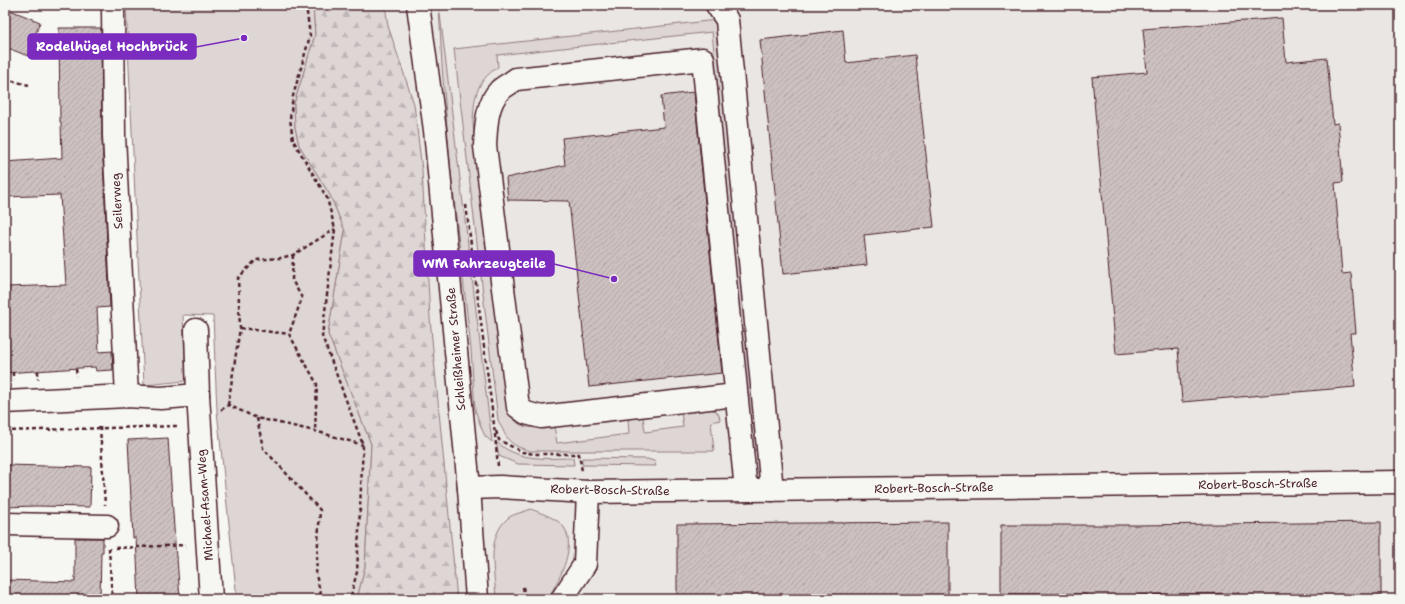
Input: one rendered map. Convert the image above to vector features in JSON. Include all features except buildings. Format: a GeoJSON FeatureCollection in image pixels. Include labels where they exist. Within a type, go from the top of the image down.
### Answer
{"type":"FeatureCollection","features":[{"type":"Feature","properties":{"kind":"street","name":"Seilerweg"},"geometry":{"type":"LineString","coordinates":[[112,5],[114,136],[127,396]]}},
{"type":"Feature","properties":{"kind":"street","name":"Schleißheimer Straße"},"geometry":{"type":"LineString","coordinates":[[418,5],[435,130],[478,599]]}},
{"type":"Feature","properties":{"kind":"street"},"geometry":{"type":"LineString","coordinates":[[717,5],[728,20],[772,490]]}},
{"type":"Feature","properties":{"kind":"street"},"geometry":{"type":"LineString","coordinates":[[736,395],[541,417],[526,413],[518,407],[485,146],[486,125],[491,105],[500,90],[516,79],[703,59],[746,490]]}},
{"type":"Feature","properties":{"kind":"street","name":"Michael-Asam-Weg"},"geometry":{"type":"LineString","coordinates":[[196,330],[199,411],[211,599]]}},
{"type":"Feature","properties":{"kind":"street"},"geometry":{"type":"LineString","coordinates":[[5,402],[127,396],[162,398],[199,411]]}},
{"type":"Feature","properties":{"kind":"street","name":"Robert-Bosch-Straße"},"geometry":{"type":"LineString","coordinates":[[469,488],[500,486],[588,492],[1400,482]]}},
{"type":"Feature","properties":{"kind":"street"},"geometry":{"type":"LineString","coordinates":[[562,599],[584,564],[588,492]]}},
{"type":"Feature","properties":{"kind":"street"},"geometry":{"type":"LineString","coordinates":[[5,524],[107,526]]}},
{"type":"Feature","properties":{"kind":"path"},"geometry":{"type":"LineString","coordinates":[[306,5],[310,36],[292,96],[290,119],[293,140],[327,198],[335,229],[322,336],[363,445],[357,572],[350,599]]}},
{"type":"Feature","properties":{"kind":"path"},"geometry":{"type":"LineString","coordinates":[[5,79],[29,85]]}},
{"type":"Feature","properties":{"kind":"path"},"geometry":{"type":"LineString","coordinates":[[466,203],[494,424],[500,486]]}},
{"type":"Feature","properties":{"kind":"path"},"geometry":{"type":"LineString","coordinates":[[5,431],[199,411],[220,411],[228,405],[240,328],[238,278],[256,260],[280,258],[293,255],[335,229]]}},
{"type":"Feature","properties":{"kind":"path"},"geometry":{"type":"LineString","coordinates":[[293,255],[292,280],[302,298],[289,334],[317,384],[315,431]]}},
{"type":"Feature","properties":{"kind":"path"},"geometry":{"type":"LineString","coordinates":[[240,328],[289,334]]}},
{"type":"Feature","properties":{"kind":"path"},"geometry":{"type":"LineString","coordinates":[[228,405],[257,418],[315,431],[363,445]]}},
{"type":"Feature","properties":{"kind":"path"},"geometry":{"type":"LineString","coordinates":[[257,418],[263,448],[320,510],[316,575],[322,599]]}},
{"type":"Feature","properties":{"kind":"path"},"geometry":{"type":"LineString","coordinates":[[494,424],[499,440],[522,452],[534,454],[578,454],[588,492]]}},
{"type":"Feature","properties":{"kind":"path"},"geometry":{"type":"LineString","coordinates":[[109,548],[208,545]]}},
{"type":"Feature","properties":{"kind":"path"},"geometry":{"type":"LineString","coordinates":[[522,587],[525,599]]}},
{"type":"Feature","properties":{"kind":"shaded area"},"geometry":{"type":"Polygon","coordinates":[[[385,5],[1400,5],[1400,599],[457,599],[430,318],[422,170],[388,26],[385,5]]]}},
{"type":"Feature","properties":{"kind":"green space"},"geometry":{"type":"Polygon","coordinates":[[[126,5],[313,5],[315,35],[294,104],[295,127],[299,145],[330,195],[345,231],[328,334],[371,444],[365,567],[357,599],[237,599],[217,411],[213,316],[183,315],[186,381],[144,385],[126,5]]]}},
{"type":"Feature","properties":{"kind":"green space"},"geometry":{"type":"Polygon","coordinates":[[[313,5],[385,5],[388,26],[414,104],[422,170],[430,318],[457,599],[357,599],[365,567],[371,444],[328,334],[345,231],[330,195],[299,145],[295,127],[294,104],[315,35],[313,5]]]}},
{"type":"Feature","properties":{"kind":"green space"},"geometry":{"type":"Polygon","coordinates":[[[439,6],[492,442],[485,436],[475,410],[471,349],[450,163],[442,66],[439,6]]]}},
{"type":"Feature","properties":{"kind":"green space"},"geometry":{"type":"Polygon","coordinates":[[[717,20],[762,451],[753,450],[712,32],[497,55],[498,67],[490,73],[477,91],[473,124],[506,401],[513,418],[523,426],[554,426],[557,443],[629,434],[628,418],[643,416],[645,432],[683,427],[681,411],[708,408],[716,411],[720,420],[711,422],[714,451],[530,451],[517,446],[506,437],[498,420],[454,49],[717,20]]]}},
{"type":"Feature","properties":{"kind":"green space"},"geometry":{"type":"Polygon","coordinates":[[[496,442],[517,454],[533,458],[573,458],[574,465],[518,464],[499,456],[496,442]]]}},
{"type":"Feature","properties":{"kind":"green space"},"geometry":{"type":"Polygon","coordinates":[[[582,458],[647,459],[654,461],[656,466],[582,465],[582,458]]]}},
{"type":"Feature","properties":{"kind":"green space"},"geometry":{"type":"Polygon","coordinates":[[[531,509],[555,519],[565,529],[568,537],[568,546],[564,566],[547,599],[496,599],[493,556],[496,535],[508,518],[531,509]]]}},
{"type":"Feature","properties":{"kind":"place","name":"Rodelhügel Hochbrück"},"geometry":{"type":"Point","coordinates":[244,38]}},
{"type":"Feature","properties":{"kind":"place","name":"WM Fahrzeugteile"},"geometry":{"type":"Point","coordinates":[614,279]}}]}
